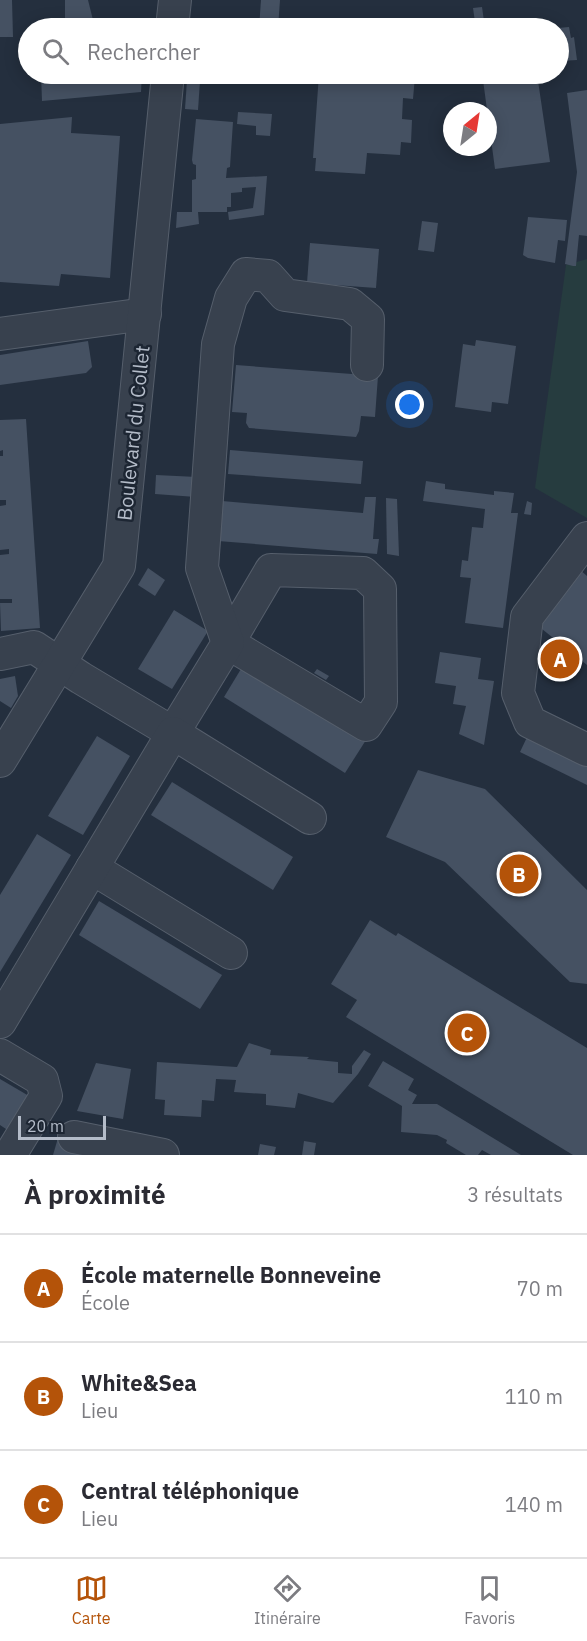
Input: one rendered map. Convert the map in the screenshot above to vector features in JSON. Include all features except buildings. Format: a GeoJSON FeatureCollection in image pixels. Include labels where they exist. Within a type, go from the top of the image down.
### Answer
{"type":"FeatureCollection","features":[{"type":"Feature","properties":{"kind":"street"},"geometry":{"type":"LineString","coordinates":[[173,18],[175,0]]}},
{"type":"Feature","properties":{"kind":"street","name":"Boulevard du Collet"},"geometry":{"type":"LineString","coordinates":[[0,761],[119,566],[167,84]]}},
{"type":"Feature","properties":{"kind":"street"},"geometry":{"type":"LineString","coordinates":[[0,1022],[228,644],[271,570],[363,573],[380,589],[381,702],[366,725],[228,644],[202,568],[218,344],[231,298],[246,274],[268,276],[285,295],[350,304],[368,320],[367,364]]}},
{"type":"Feature","properties":{"kind":"street"},"geometry":{"type":"LineString","coordinates":[[0,334],[145,314]]}},
{"type":"Feature","properties":{"kind":"street"},"geometry":{"type":"LineString","coordinates":[[587,538],[527,617],[518,693],[530,722],[587,750]]}},
{"type":"Feature","properties":{"kind":"street"},"geometry":{"type":"LineString","coordinates":[[0,654],[34,647],[310,818]]}},
{"type":"Feature","properties":{"kind":"street"},"geometry":{"type":"LineString","coordinates":[[92,868],[231,953]]}},
{"type":"Feature","properties":{"kind":"street"},"geometry":{"type":"LineString","coordinates":[[0,1055],[42,1080],[46,1096],[10,1155]]}},
{"type":"Feature","properties":{"kind":"street"},"geometry":{"type":"LineString","coordinates":[[74,1137],[147,1153]]}},
{"type":"Feature","properties":{"kind":"green space"},"geometry":{"type":"Polygon","coordinates":[[[587,259],[587,518],[535,488],[566,265],[587,259]]]}},
{"type":"Feature","properties":{"kind":"place","name":"École maternelle Bonneveine"},"geometry":{"type":"Point","coordinates":[560,659]}},
{"type":"Feature","properties":{"kind":"place","name":"White&Sea"},"geometry":{"type":"Point","coordinates":[519,874]}},
{"type":"Feature","properties":{"kind":"place","name":"Central téléphonique"},"geometry":{"type":"Point","coordinates":[467,1033]}}]}
